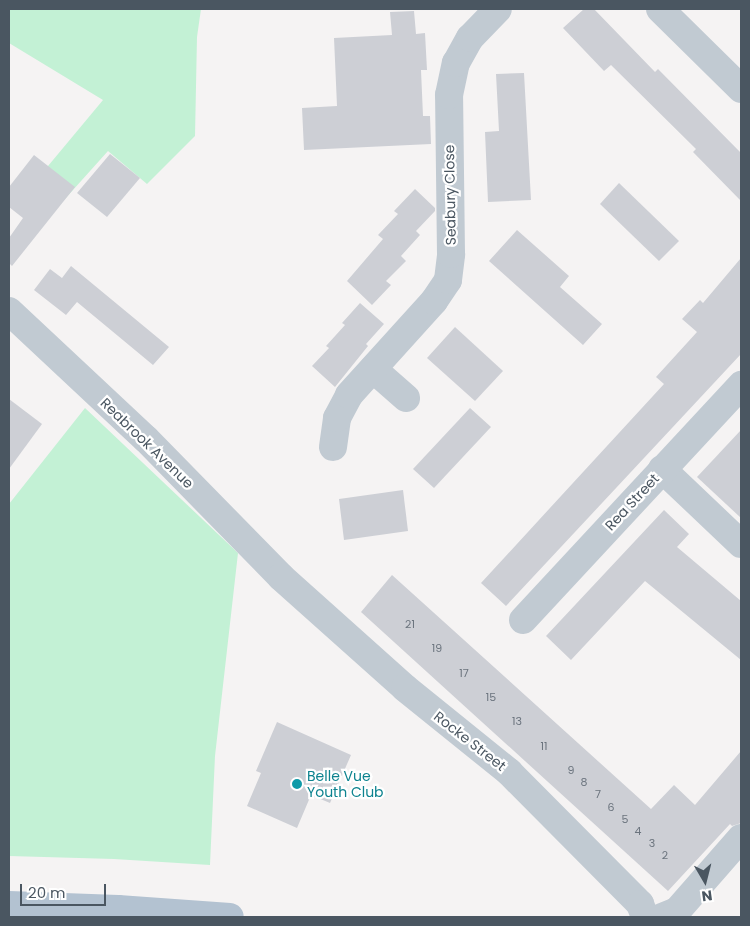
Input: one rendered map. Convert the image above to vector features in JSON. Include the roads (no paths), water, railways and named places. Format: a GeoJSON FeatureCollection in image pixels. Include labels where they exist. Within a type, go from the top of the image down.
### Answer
{"type":"FeatureCollection","features":[{"type":"Feature","properties":{"kind":"main road"},"geometry":{"type":"LineString","coordinates":[[9,905],[118,909],[230,917]]}},
{"type":"Feature","properties":{"kind":"street","name":"Seabury Close"},"geometry":{"type":"LineString","coordinates":[[332,447],[338,418],[349,395],[434,301],[448,280],[451,254],[449,95],[456,62],[470,38],[498,9]]}},
{"type":"Feature","properties":{"kind":"street"},"geometry":{"type":"LineString","coordinates":[[660,9],[741,89]]}},
{"type":"Feature","properties":{"kind":"street","name":"Reabrook Avenue"},"geometry":{"type":"LineString","coordinates":[[9,311],[146,439],[281,578]]}},
{"type":"Feature","properties":{"kind":"street"},"geometry":{"type":"LineString","coordinates":[[373,369],[406,398]]}},
{"type":"Feature","properties":{"kind":"street","name":"Rea Street"},"geometry":{"type":"LineString","coordinates":[[523,620],[741,385]]}},
{"type":"Feature","properties":{"kind":"street"},"geometry":{"type":"LineString","coordinates":[[662,469],[741,544]]}},
{"type":"Feature","properties":{"kind":"street","name":"Rocke Street"},"geometry":{"type":"LineString","coordinates":[[281,578],[405,688],[509,772],[640,904],[645,917]]}},
{"type":"Feature","properties":{"kind":"street"},"geometry":{"type":"LineString","coordinates":[[662,917],[677,911],[741,838]]}},
{"type":"Feature","properties":{"kind":"place","name":"Belle Vue Youth Club"},"geometry":{"type":"Point","coordinates":[297,784]}}]}
